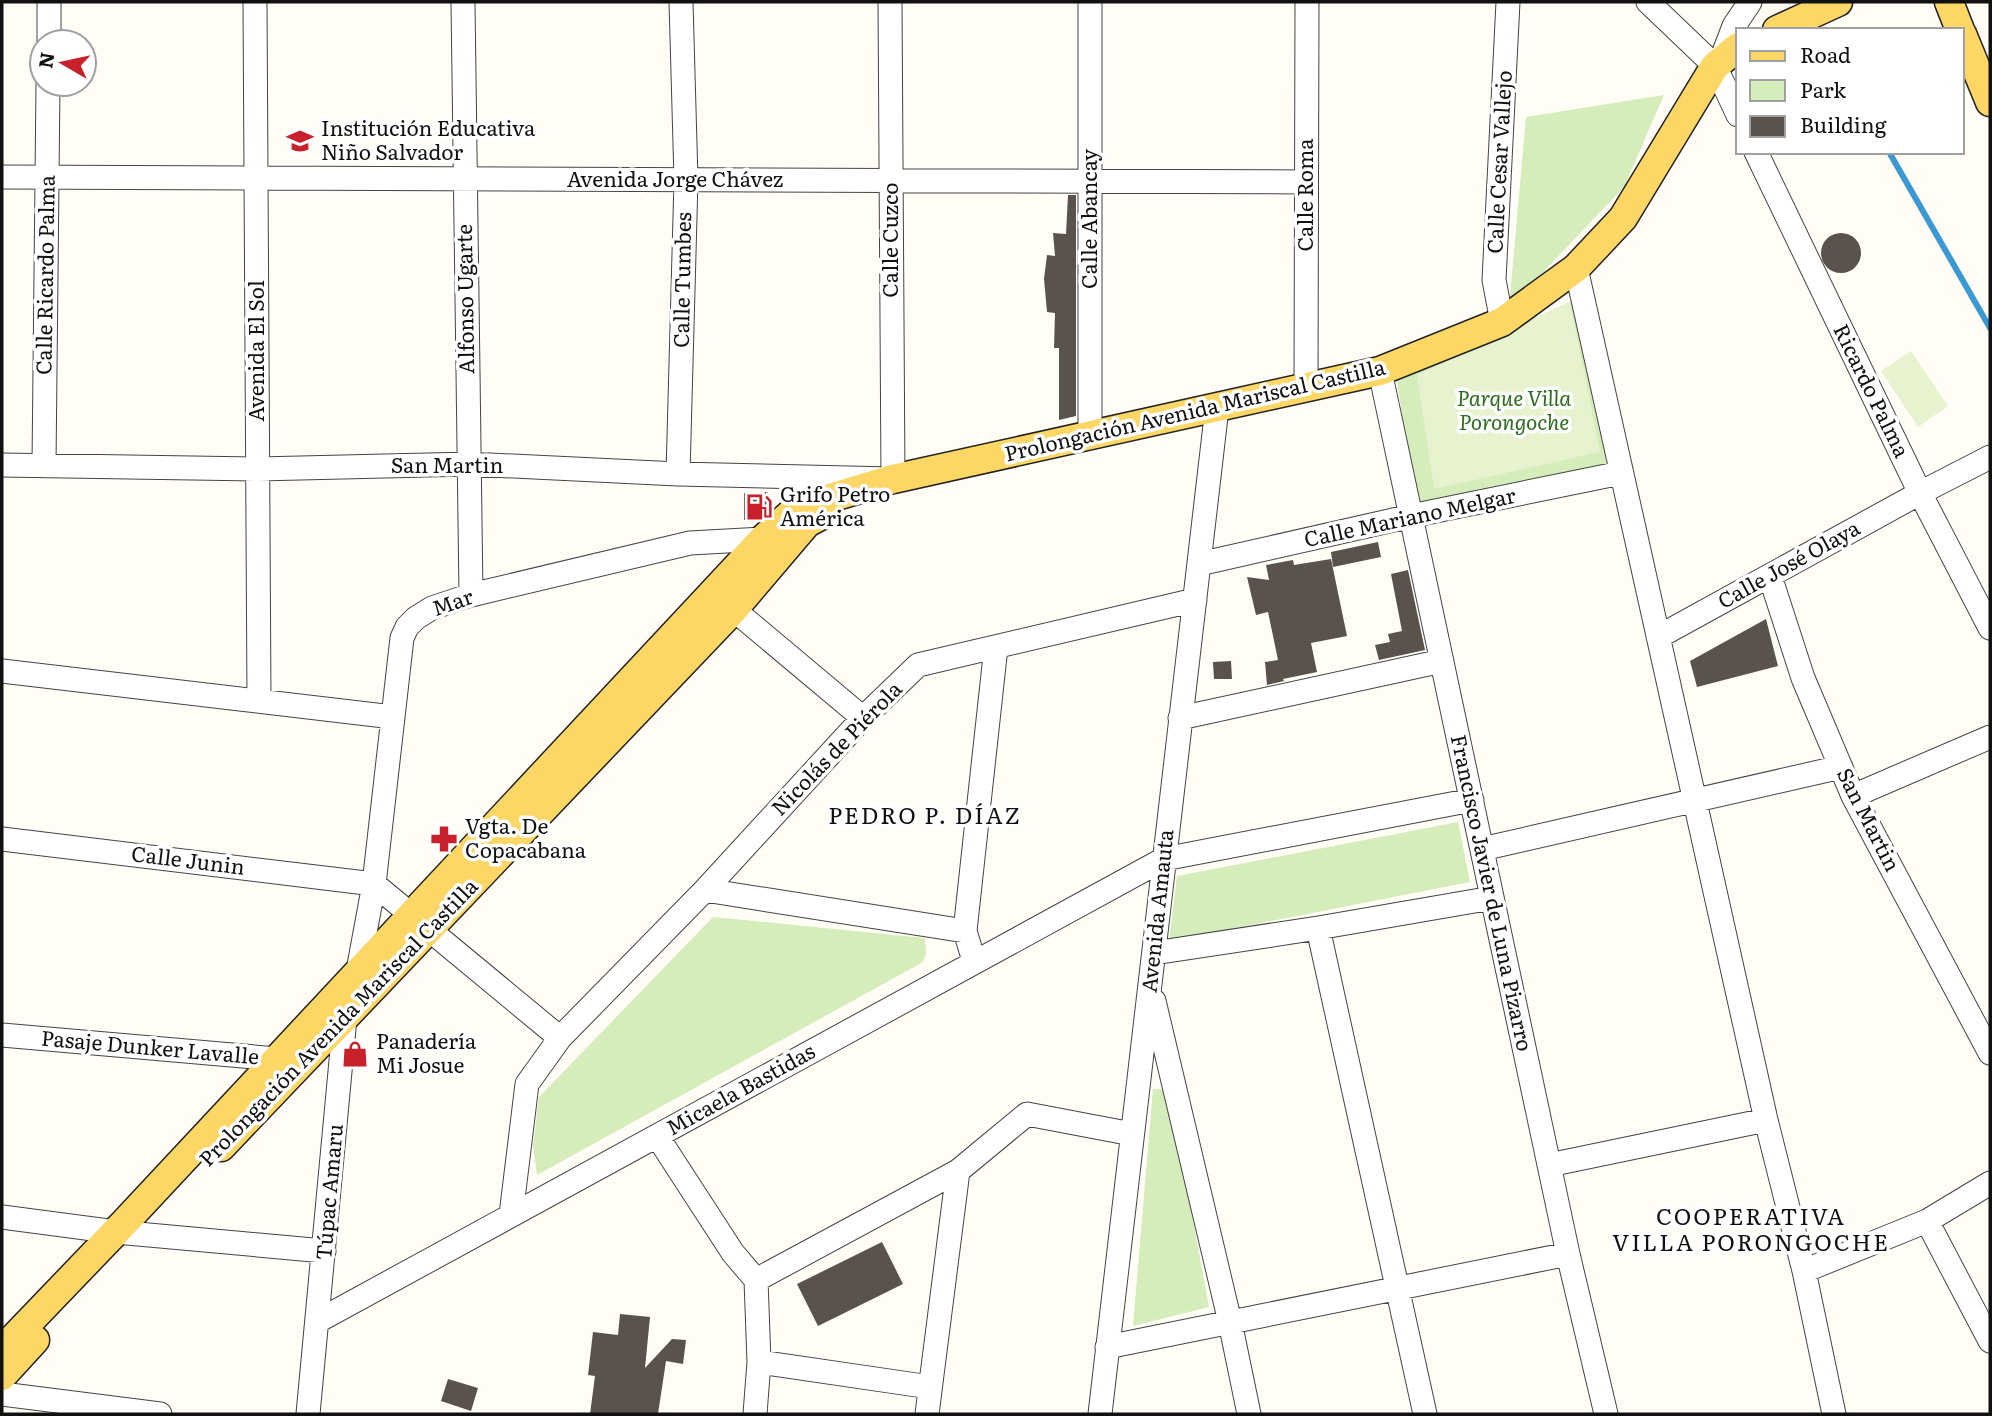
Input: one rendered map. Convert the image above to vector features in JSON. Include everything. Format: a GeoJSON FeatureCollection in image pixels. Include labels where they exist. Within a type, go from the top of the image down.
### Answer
{"type":"FeatureCollection","features":[{"type":"Feature","properties":{"kind":"main road"},"geometry":{"type":"LineString","coordinates":[[1795,17],[1839,2]]}},
{"type":"Feature","properties":{"kind":"main road"},"geometry":{"type":"LineString","coordinates":[[1949,2],[1959,28]]}},
{"type":"Feature","properties":{"kind":"main road"},"geometry":{"type":"LineString","coordinates":[[1964,39],[1990,102]]}},
{"type":"Feature","properties":{"kind":"main road","name":"Prolongación Avenida Mariscal Castilla"},"geometry":{"type":"LineString","coordinates":[[723,601],[763,539],[797,508],[893,479],[1380,370],[1502,322],[1576,268],[1623,218],[1725,58]]}},
{"type":"Feature","properties":{"kind":"main road","name":"Prolongación Avenida Mariscal Castilla"},"geometry":{"type":"LineString","coordinates":[[285,1066],[345,1018],[420,922],[723,601],[807,523],[893,479]]}},
{"type":"Feature","properties":{"kind":"main road","name":"Prolongación Avenida Mariscal Castilla"},"geometry":{"type":"LineString","coordinates":[[2,1376],[127,1233],[285,1066],[358,971],[420,922]]}},
{"type":"Feature","properties":{"kind":"main road","name":"Prolongación Avenida Mariscal Castilla"},"geometry":{"type":"LineString","coordinates":[[2,1350],[127,1233]]}},
{"type":"Feature","properties":{"kind":"street"},"geometry":{"type":"LineString","coordinates":[[49,2],[49,28]]}},
{"type":"Feature","properties":{"kind":"street","name":"Avenida El Sol"},"geometry":{"type":"LineString","coordinates":[[255,2],[259,701]]}},
{"type":"Feature","properties":{"kind":"street","name":"Alfonso Ugarte"},"geometry":{"type":"LineString","coordinates":[[463,2],[471,595]]}},
{"type":"Feature","properties":{"kind":"street","name":"Calle Tumbes"},"geometry":{"type":"LineString","coordinates":[[678,474],[686,180],[681,2]]}},
{"type":"Feature","properties":{"kind":"street","name":"Calle Cuzco"},"geometry":{"type":"LineString","coordinates":[[890,2],[893,479]]}},
{"type":"Feature","properties":{"kind":"street","name":"Calle Abancay"},"geometry":{"type":"LineString","coordinates":[[1090,2],[1090,436]]}},
{"type":"Feature","properties":{"kind":"street","name":"Calle Roma"},"geometry":{"type":"LineString","coordinates":[[1306,388],[1307,2]]}},
{"type":"Feature","properties":{"kind":"street","name":"Calle Cesar Vallejo"},"geometry":{"type":"LineString","coordinates":[[1502,322],[1494,280],[1508,2]]}},
{"type":"Feature","properties":{"kind":"street"},"geometry":{"type":"LineString","coordinates":[[1648,2],[1725,58]]}},
{"type":"Feature","properties":{"kind":"street"},"geometry":{"type":"LineString","coordinates":[[1736,106],[1725,58],[1734,26],[1750,2]]}},
{"type":"Feature","properties":{"kind":"street","name":"Calle Ricardo Palma"},"geometry":{"type":"LineString","coordinates":[[44,466],[48,98]]}},
{"type":"Feature","properties":{"kind":"street","name":"Ricardo Palma"},"geometry":{"type":"LineString","coordinates":[[1757,154],[1920,493],[1990,628]]}},
{"type":"Feature","properties":{"kind":"street","name":"Avenida Jorge Chávez"},"geometry":{"type":"LineString","coordinates":[[2,177],[1306,183]]}},
{"type":"Feature","properties":{"kind":"street"},"geometry":{"type":"LineString","coordinates":[[1576,268],[1766,1120],[1804,1271],[1834,1414]]}},
{"type":"Feature","properties":{"kind":"street","name":"Francisco Javier de Luna Pizarro"},"geometry":{"type":"LineString","coordinates":[[1380,370],[1568,1254],[1606,1414]]}},
{"type":"Feature","properties":{"kind":"street","name":"Avenida Amauta"},"geometry":{"type":"LineString","coordinates":[[1100,1414],[1217,408]]}},
{"type":"Feature","properties":{"kind":"street","name":"Calle José Olaya"},"geometry":{"type":"LineString","coordinates":[[1658,637],[1990,457]]}},
{"type":"Feature","properties":{"kind":"street","name":"San Martin"},"geometry":{"type":"LineString","coordinates":[[2,465],[258,468],[470,464],[678,474],[893,479]]}},
{"type":"Feature","properties":{"kind":"street","name":"Calle Mariano Melgar"},"geometry":{"type":"LineString","coordinates":[[1199,564],[1411,516],[1621,473]]}},
{"type":"Feature","properties":{"kind":"street","name":"Mar"},"geometry":{"type":"LineString","coordinates":[[358,971],[374,884],[402,638],[407,627],[432,608],[471,595],[690,543],[763,539]]}},
{"type":"Feature","properties":{"kind":"street","name":"San Martin"},"geometry":{"type":"LineString","coordinates":[[1770,576],[1802,678],[1853,796],[1990,1053]]}},
{"type":"Feature","properties":{"kind":"street","name":"Nicolás de Piérola"},"geometry":{"type":"LineString","coordinates":[[511,1215],[527,1084],[560,1038],[705,890],[863,718],[918,665],[1195,600]]}},
{"type":"Feature","properties":{"kind":"street"},"geometry":{"type":"LineString","coordinates":[[723,601],[863,718]]}},
{"type":"Feature","properties":{"kind":"street"},"geometry":{"type":"LineString","coordinates":[[974,961],[965,932],[996,647]]}},
{"type":"Feature","properties":{"kind":"street"},"geometry":{"type":"LineString","coordinates":[[1181,718],[1442,661]]}},
{"type":"Feature","properties":{"kind":"street"},"geometry":{"type":"LineString","coordinates":[[2,671],[393,717]]}},
{"type":"Feature","properties":{"kind":"street"},"geometry":{"type":"LineString","coordinates":[[1853,796],[1990,737]]}},
{"type":"Feature","properties":{"kind":"street"},"geometry":{"type":"LineString","coordinates":[[1482,849],[1841,767]]}},
{"type":"Feature","properties":{"kind":"street","name":"Micaela Bastidas"},"geometry":{"type":"LineString","coordinates":[[318,1321],[1164,859],[1472,800]]}},
{"type":"Feature","properties":{"kind":"street","name":"Calle Junin"},"geometry":{"type":"LineString","coordinates":[[2,839],[374,884]]}},
{"type":"Feature","properties":{"kind":"street"},"geometry":{"type":"LineString","coordinates":[[374,884],[560,1038]]}},
{"type":"Feature","properties":{"kind":"street"},"geometry":{"type":"LineString","coordinates":[[705,890],[965,932]]}},
{"type":"Feature","properties":{"kind":"street"},"geometry":{"type":"LineString","coordinates":[[1154,953],[1492,898]]}},
{"type":"Feature","properties":{"kind":"street"},"geometry":{"type":"LineString","coordinates":[[1318,928],[1425,1414]]}},
{"type":"Feature","properties":{"kind":"street","name":"Túpac Amaru"},"geometry":{"type":"LineString","coordinates":[[308,1414],[345,1018],[358,971]]}},
{"type":"Feature","properties":{"kind":"street"},"geometry":{"type":"LineString","coordinates":[[1150,985],[1230,1322],[1249,1414]]}},
{"type":"Feature","properties":{"kind":"street","name":"Pasaje Dunker Lavalle"},"geometry":{"type":"LineString","coordinates":[[2,1035],[285,1066]]}},
{"type":"Feature","properties":{"kind":"street"},"geometry":{"type":"LineString","coordinates":[[756,1280],[958,1171],[1027,1114],[1132,1134]]}},
{"type":"Feature","properties":{"kind":"street"},"geometry":{"type":"LineString","coordinates":[[1549,1165],[1766,1120]]}},
{"type":"Feature","properties":{"kind":"street"},"geometry":{"type":"LineString","coordinates":[[657,1136],[733,1252],[756,1280],[759,1362],[755,1414]]}},
{"type":"Feature","properties":{"kind":"street"},"geometry":{"type":"LineString","coordinates":[[927,1414],[958,1171]]}},
{"type":"Feature","properties":{"kind":"street"},"geometry":{"type":"LineString","coordinates":[[1804,1271],[1927,1221],[1990,1183]]}},
{"type":"Feature","properties":{"kind":"street"},"geometry":{"type":"LineString","coordinates":[[2,1217],[127,1233],[324,1251]]}},
{"type":"Feature","properties":{"kind":"street"},"geometry":{"type":"LineString","coordinates":[[1927,1221],[1990,1341]]}},
{"type":"Feature","properties":{"kind":"street"},"geometry":{"type":"LineString","coordinates":[[1107,1347],[1568,1254]]}},
{"type":"Feature","properties":{"kind":"street"},"geometry":{"type":"LineString","coordinates":[[759,1362],[930,1387]]}},
{"type":"Feature","properties":{"kind":"street"},"geometry":{"type":"LineString","coordinates":[[2,1394],[160,1414]]}},
{"type":"Feature","properties":{"kind":"green space"},"geometry":{"type":"Polygon","coordinates":[[[1664,95],[1624,187],[1509,308],[1526,117],[1664,95]]]}},
{"type":"Feature","properties":{"kind":"green space","name":"Parque Villa Porongoche"},"geometry":{"type":"Polygon","coordinates":[[[1572,301],[1608,467],[1416,511],[1397,381],[1572,301]]]}},
{"type":"Feature","properties":{"kind":"green space","name":"Parque Villa Porongoche"},"geometry":{"type":"Polygon","coordinates":[[[1570,302],[1600,452],[1434,489],[1417,375],[1570,302]]]}},
{"type":"Feature","properties":{"kind":"green space"},"geometry":{"type":"Polygon","coordinates":[[[1911,351],[1948,406],[1918,427],[1881,371],[1911,351]]]}},
{"type":"Feature","properties":{"kind":"green space"},"geometry":{"type":"Polygon","coordinates":[[[1458,822],[1470,882],[1169,941],[1177,876],[1458,822]]]}},
{"type":"Feature","properties":{"kind":"green space"},"geometry":{"type":"Polygon","coordinates":[[[713,917],[925,938],[926,954],[923,962],[537,1175],[533,1145],[539,1097],[713,917]]]}},
{"type":"Feature","properties":{"kind":"green space"},"geometry":{"type":"Polygon","coordinates":[[[1153,1089],[1169,1089],[1209,1307],[1133,1326],[1153,1089]]]}},
{"type":"Feature","properties":{"kind":"building"},"geometry":{"type":"Polygon","coordinates":[[[1068,195],[1076,195],[1076,416],[1059,420],[1059,348],[1054,348],[1055,313],[1047,312],[1044,279],[1047,255],[1055,256],[1053,233],[1066,234],[1068,195]]]}},
{"type":"Feature","properties":{"kind":"building"},"geometry":{"type":"Polygon","coordinates":[[[1841,233],[1855,239],[1861,253],[1855,267],[1841,273],[1827,267],[1821,253],[1827,239],[1841,233]]]}},
{"type":"Feature","properties":{"kind":"building"},"geometry":{"type":"Polygon","coordinates":[[[768,492],[769,511],[759,520],[744,520],[744,493],[768,492]]]}},
{"type":"Feature","properties":{"kind":"building"},"geometry":{"type":"Polygon","coordinates":[[[1378,542],[1381,557],[1333,567],[1331,552],[1378,542]]]}},
{"type":"Feature","properties":{"kind":"building"},"geometry":{"type":"Polygon","coordinates":[[[1331,559],[1347,636],[1311,643],[1317,672],[1267,685],[1265,662],[1278,660],[1268,612],[1256,615],[1247,577],[1269,580],[1266,565],[1293,560],[1294,565],[1331,559]]]}},
{"type":"Feature","properties":{"kind":"building"},"geometry":{"type":"Polygon","coordinates":[[[1408,570],[1425,650],[1379,660],[1375,645],[1390,642],[1388,634],[1402,631],[1391,574],[1408,570]]]}},
{"type":"Feature","properties":{"kind":"building"},"geometry":{"type":"Polygon","coordinates":[[[1766,619],[1778,666],[1697,687],[1690,661],[1766,619]]]}},
{"type":"Feature","properties":{"kind":"building"},"geometry":{"type":"Polygon","coordinates":[[[1231,661],[1232,679],[1214,679],[1213,662],[1231,661]]]}},
{"type":"Feature","properties":{"kind":"building"},"geometry":{"type":"Polygon","coordinates":[[[882,1242],[903,1284],[818,1326],[797,1284],[882,1242]]]}},
{"type":"Feature","properties":{"kind":"building"},"geometry":{"type":"Polygon","coordinates":[[[620,1314],[650,1317],[645,1368],[672,1339],[686,1340],[683,1364],[666,1361],[658,1414],[590,1414],[595,1376],[588,1375],[593,1332],[618,1335],[620,1314]]]}},
{"type":"Feature","properties":{"kind":"building"},"geometry":{"type":"Polygon","coordinates":[[[448,1379],[478,1388],[471,1411],[441,1401],[448,1379]]]}},
{"type":"Feature","properties":{"kind":"waterway"},"geometry":{"type":"LineString","coordinates":[[1890,154],[1990,328]]}},
{"type":"Feature","properties":{"kind":"place","name":"Institución Educativa Niño Salvador"},"geometry":{"type":"Point","coordinates":[300,141]}},
{"type":"Feature","properties":{"kind":"place","name":"Grifo Petro América"},"geometry":{"type":"Point","coordinates":[759,507]}},
{"type":"Feature","properties":{"kind":"place","name":"Vgta. De Copacabana"},"geometry":{"type":"Point","coordinates":[444,839]}},
{"type":"Feature","properties":{"kind":"place","name":"Panadería Mi Josue"},"geometry":{"type":"Point","coordinates":[355,1054]}},
{"type":"Feature","properties":{"kind":"district","name":"PEDRO P. DÍAZ"},"geometry":{"type":"Point","coordinates":[925,816]}},
{"type":"Feature","properties":{"kind":"district","name":"COOPERATIVA VILLA PORONGOCHE"},"geometry":{"type":"Point","coordinates":[1751,1230]}}]}
